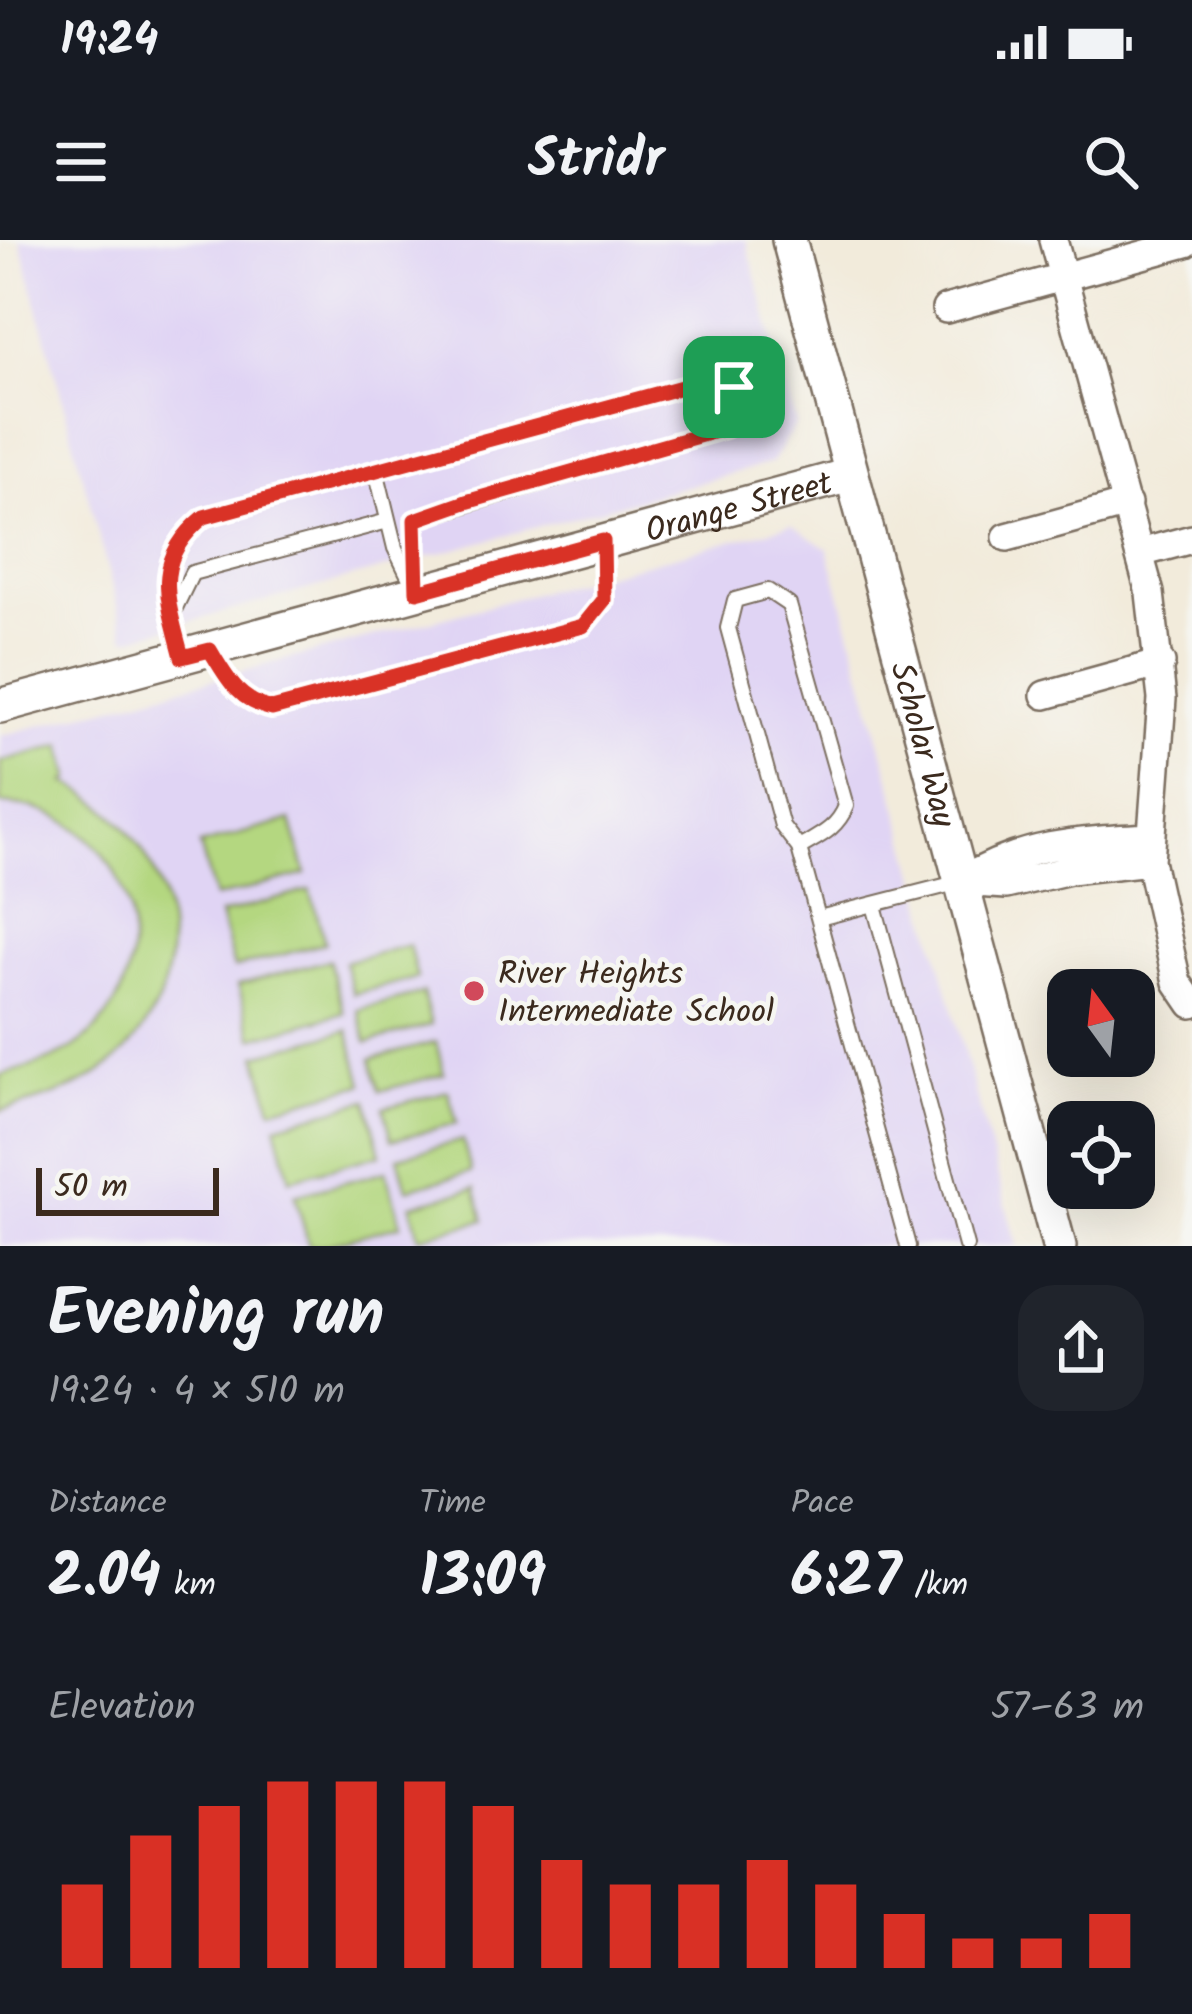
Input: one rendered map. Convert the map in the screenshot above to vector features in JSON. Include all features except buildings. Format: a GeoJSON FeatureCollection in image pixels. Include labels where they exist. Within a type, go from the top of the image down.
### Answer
{"type":"FeatureCollection","features":[{"type":"Feature","properties":{"kind":"street","name":"Scholar Way"},"geometry":{"type":"LineString","coordinates":[[788,240],[1059,1246]]}},
{"type":"Feature","properties":{"kind":"street"},"geometry":{"type":"LineString","coordinates":[[1053,240],[1140,554],[1161,663],[1151,849],[1177,982],[1192,1004]]}},
{"type":"Feature","properties":{"kind":"street"},"geometry":{"type":"LineString","coordinates":[[946,309],[1186,243]]}},
{"type":"Feature","properties":{"kind":"street","name":"Orange Street"},"geometry":{"type":"LineString","coordinates":[[0,706],[850,475]]}},
{"type":"Feature","properties":{"kind":"street"},"geometry":{"type":"LineString","coordinates":[[1006,537],[1127,504]]}},
{"type":"Feature","properties":{"kind":"street"},"geometry":{"type":"LineString","coordinates":[[1140,554],[1192,539]]}},
{"type":"Feature","properties":{"kind":"street"},"geometry":{"type":"LineString","coordinates":[[1045,695],[1161,663]]}},
{"type":"Feature","properties":{"kind":"street"},"geometry":{"type":"LineString","coordinates":[[960,881],[1006,885],[1151,849]]}},
{"type":"Feature","properties":{"kind":"lane"},"geometry":{"type":"LineString","coordinates":[[417,592],[415,520],[726,428],[740,416],[734,387],[715,378],[204,517],[184,532],[164,586],[171,616],[196,653],[251,704],[272,709],[583,626],[604,600],[603,541]]}},
{"type":"Feature","properties":{"kind":"lane"},"geometry":{"type":"LineString","coordinates":[[376,470],[394,548],[417,592]]}},
{"type":"Feature","properties":{"kind":"lane"},"geometry":{"type":"LineString","coordinates":[[171,616],[192,573],[388,521]]}},
{"type":"Feature","properties":{"kind":"lane"},"geometry":{"type":"LineString","coordinates":[[799,848],[826,833],[846,806],[789,604],[767,590],[735,600],[728,628],[782,826],[799,848],[908,1246]]}},
{"type":"Feature","properties":{"kind":"lane"},"geometry":{"type":"LineString","coordinates":[[819,918],[960,881]]}},
{"type":"Feature","properties":{"kind":"lane"},"geometry":{"type":"LineString","coordinates":[[874,905],[966,1246]]}},
{"type":"Feature","properties":{"kind":"shaded area"},"geometry":{"type":"Polygon","coordinates":[[[20,240],[746,240],[796,424],[771,463],[126,639],[20,240]]]}},
{"type":"Feature","properties":{"kind":"shaded area","name":"River Heights Intermediate School"},"geometry":{"type":"Polygon","coordinates":[[[791,525],[828,549],[1017,1246],[0,1246],[0,736],[791,525]]]}},
{"type":"Feature","properties":{"kind":"green space"},"geometry":{"type":"Polygon","coordinates":[[[62,745],[71,779],[66,782],[104,807],[133,838],[155,874],[167,913],[169,953],[161,993],[142,1031],[110,1065],[71,1088],[0,1111],[0,1075],[49,1060],[82,1042],[117,999],[130,962],[131,924],[122,888],[103,855],[76,829],[41,811],[0,804],[0,762],[62,745]]]}},
{"type":"Feature","properties":{"kind":"green space"},"geometry":{"type":"Polygon","coordinates":[[[291,820],[306,874],[215,898],[200,845],[291,820]]]}},
{"type":"Feature","properties":{"kind":"green space"},"geometry":{"type":"Polygon","coordinates":[[[310,890],[325,943],[234,968],[220,915],[310,890]]]}},
{"type":"Feature","properties":{"kind":"green space"},"geometry":{"type":"Polygon","coordinates":[[[409,945],[417,978],[353,994],[344,962],[409,945]]]}},
{"type":"Feature","properties":{"kind":"green space"},"geometry":{"type":"Polygon","coordinates":[[[329,960],[344,1013],[253,1038],[238,985],[329,960]]]}},
{"type":"Feature","properties":{"kind":"green space"},"geometry":{"type":"Polygon","coordinates":[[[423,993],[431,1025],[367,1043],[358,1010],[423,993]]]}},
{"type":"Feature","properties":{"kind":"green space"},"geometry":{"type":"Polygon","coordinates":[[[348,1030],[363,1084],[272,1109],[257,1055],[348,1030]]]}},
{"type":"Feature","properties":{"kind":"green space"},"geometry":{"type":"Polygon","coordinates":[[[436,1042],[444,1074],[380,1091],[371,1059],[436,1042]]]}},
{"type":"Feature","properties":{"kind":"green space"},"geometry":{"type":"Polygon","coordinates":[[[448,1091],[457,1123],[392,1140],[384,1108],[448,1091]]]}},
{"type":"Feature","properties":{"kind":"green space"},"geometry":{"type":"Polygon","coordinates":[[[367,1100],[381,1154],[290,1179],[276,1125],[367,1100]]]}},
{"type":"Feature","properties":{"kind":"green space"},"geometry":{"type":"Polygon","coordinates":[[[463,1140],[471,1172],[407,1189],[398,1157],[463,1140]]]}},
{"type":"Feature","properties":{"kind":"green space"},"geometry":{"type":"Polygon","coordinates":[[[386,1171],[401,1225],[309,1246],[295,1195],[386,1171]]]}},
{"type":"Feature","properties":{"kind":"green space"},"geometry":{"type":"Polygon","coordinates":[[[475,1188],[484,1220],[419,1237],[411,1205],[475,1188]]]}},
{"type":"Feature","properties":{"kind":"place","name":"River Heights Intermediate School"},"geometry":{"type":"Point","coordinates":[474,991]}},
{"type":"Feature","properties":{"kind":"route"},"geometry":{"type":"LineString","coordinates":[[715,378],[734,387],[740,416],[726,428],[415,520],[417,592],[603,541],[604,600],[583,626],[272,709],[251,704],[238,694],[210,650],[182,657],[164,586],[184,532],[204,517],[715,378]]}}]}
